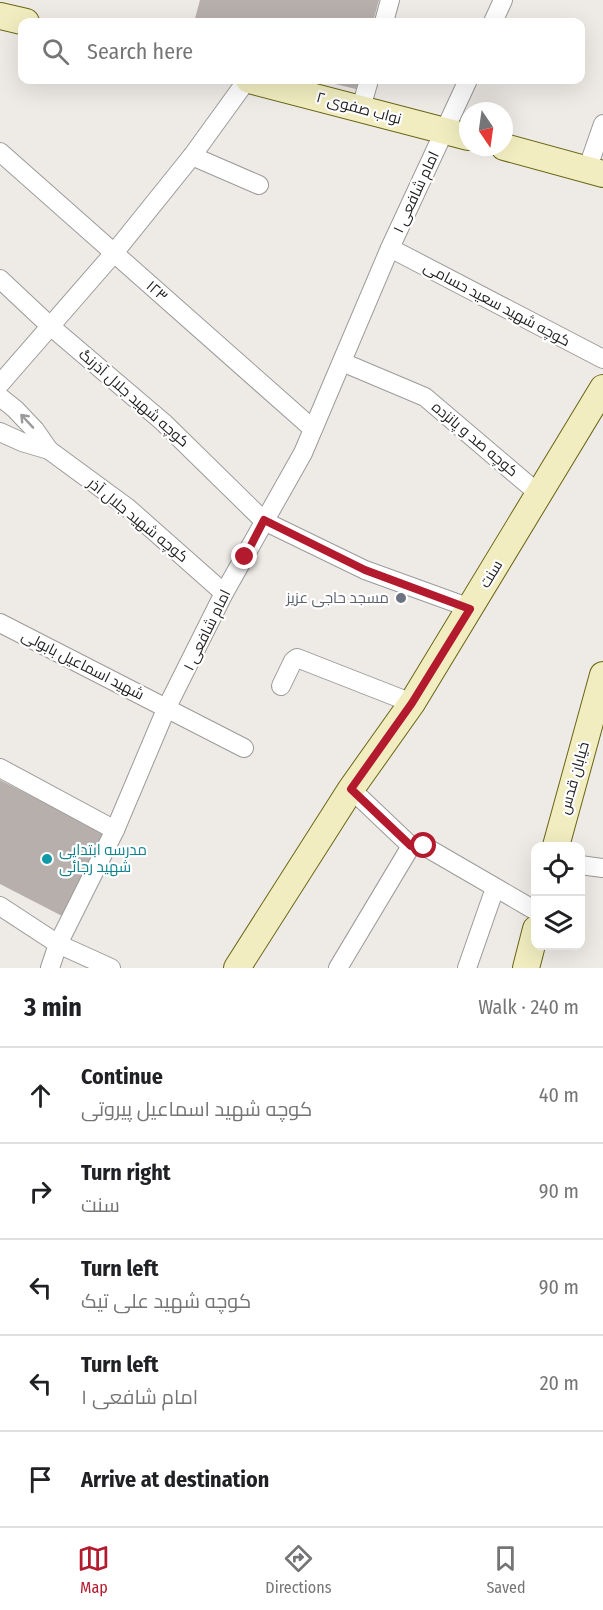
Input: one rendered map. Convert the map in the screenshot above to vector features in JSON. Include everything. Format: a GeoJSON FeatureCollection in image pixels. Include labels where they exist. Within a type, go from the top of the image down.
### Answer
{"type":"FeatureCollection","features":[{"type":"Feature","properties":{"kind":"street"},"geometry":{"type":"LineString","coordinates":[[385,18],[390,0]]}},
{"type":"Feature","properties":{"kind":"street"},"geometry":{"type":"LineString","coordinates":[[495,18],[503,0]]}},
{"type":"Feature","properties":{"kind":"street"},"geometry":{"type":"LineString","coordinates":[[0,16],[18,20]]}},
{"type":"Feature","properties":{"kind":"street"},"geometry":{"type":"LineString","coordinates":[[0,384],[114,253],[192,156],[245,84]]}},
{"type":"Feature","properties":{"kind":"street","name":"نواب صفوی ۲"},"geometry":{"type":"LineString","coordinates":[[264,84],[456,134]]}},
{"type":"Feature","properties":{"kind":"street"},"geometry":{"type":"LineString","coordinates":[[361,108],[368,84]]}},
{"type":"Feature","properties":{"kind":"street","name":"امام شافعی ۱"},"geometry":{"type":"LineString","coordinates":[[50,968],[58,944],[115,830],[167,707],[224,593],[303,453],[390,248],[456,134],[467,84]]}},
{"type":"Feature","properties":{"kind":"street"},"geometry":{"type":"LineString","coordinates":[[513,149],[595,172],[603,124]]}},
{"type":"Feature","properties":{"kind":"street","name":"۱۲۳"},"geometry":{"type":"LineString","coordinates":[[0,152],[314,429]]}},
{"type":"Feature","properties":{"kind":"street"},"geometry":{"type":"LineString","coordinates":[[192,156],[260,185]]}},
{"type":"Feature","properties":{"kind":"street","name":"کوچه شهید سعید حسامی"},"geometry":{"type":"LineString","coordinates":[[390,248],[603,359]]}},
{"type":"Feature","properties":{"kind":"street","name":"کوچه شهید جلال آذرنگ"},"geometry":{"type":"LineString","coordinates":[[0,279],[49,325],[163,422],[264,520],[365,570],[470,609]]}},
{"type":"Feature","properties":{"kind":"street","name":"کوچه صد و پانزده"},"geometry":{"type":"LineString","coordinates":[[342,362],[425,397],[539,494]]}},
{"type":"Feature","properties":{"kind":"street","name":"سنت"},"geometry":{"type":"LineString","coordinates":[[237,968],[351,789],[412,703],[603,388]]}},
{"type":"Feature","properties":{"kind":"street"},"geometry":{"type":"LineString","coordinates":[[0,397],[35,430],[49,450]]}},
{"type":"Feature","properties":{"kind":"street"},"geometry":{"type":"LineString","coordinates":[[0,432],[22,442],[49,450]]}},
{"type":"Feature","properties":{"kind":"street","name":"کوچه شهید جلال آذر"},"geometry":{"type":"LineString","coordinates":[[49,450],[128,508],[224,593]]}},
{"type":"Feature","properties":{"kind":"street","name":"شهید اسماعیل بابولی"},"geometry":{"type":"LineString","coordinates":[[0,623],[244,748]]}},
{"type":"Feature","properties":{"kind":"street"},"geometry":{"type":"LineString","coordinates":[[281,686],[293,661],[297,658],[412,703]]}},
{"type":"Feature","properties":{"kind":"street","name":"خیابان قدس"},"geometry":{"type":"LineString","coordinates":[[557,842],[603,675]]}},
{"type":"Feature","properties":{"kind":"street"},"geometry":{"type":"LineString","coordinates":[[0,768],[115,830]]}},
{"type":"Feature","properties":{"kind":"street"},"geometry":{"type":"LineString","coordinates":[[351,789],[411,846],[424,846],[531,908]]}},
{"type":"Feature","properties":{"kind":"street"},"geometry":{"type":"LineString","coordinates":[[338,968],[411,846]]}},
{"type":"Feature","properties":{"kind":"street"},"geometry":{"type":"LineString","coordinates":[[585,866],[603,868]]}},
{"type":"Feature","properties":{"kind":"street"},"geometry":{"type":"LineString","coordinates":[[467,968],[495,888]]}},
{"type":"Feature","properties":{"kind":"street"},"geometry":{"type":"LineString","coordinates":[[0,906],[58,944],[111,968]]}},
{"type":"Feature","properties":{"kind":"street"},"geometry":{"type":"LineString","coordinates":[[526,968],[531,948]]}},
{"type":"Feature","properties":{"kind":"building"},"geometry":{"type":"Polygon","coordinates":[[[200,0],[379,0],[374,18],[195,18],[200,0]]]}},
{"type":"Feature","properties":{"kind":"building"},"geometry":{"type":"Polygon","coordinates":[[[335,84],[358,84],[356,89],[335,84]]]}},
{"type":"Feature","properties":{"kind":"building","name":"مدرسه ابتدایی شهید رجائی"},"geometry":{"type":"Polygon","coordinates":[[[0,780],[107,834],[64,917],[0,884],[0,780]]]}},
{"type":"Feature","properties":{"kind":"place","name":"مسجد حاجی عزیز"},"geometry":{"type":"Point","coordinates":[401,598]}},
{"type":"Feature","properties":{"kind":"place","name":"مدرسه ابتدایی شهید رجائی"},"geometry":{"type":"Point","coordinates":[47,859]}},
{"type":"Feature","properties":{"kind":"route"},"geometry":{"type":"LineString","coordinates":[[245,557],[264,520],[365,570],[470,609],[412,703],[351,789],[411,846],[424,846]]}}]}
